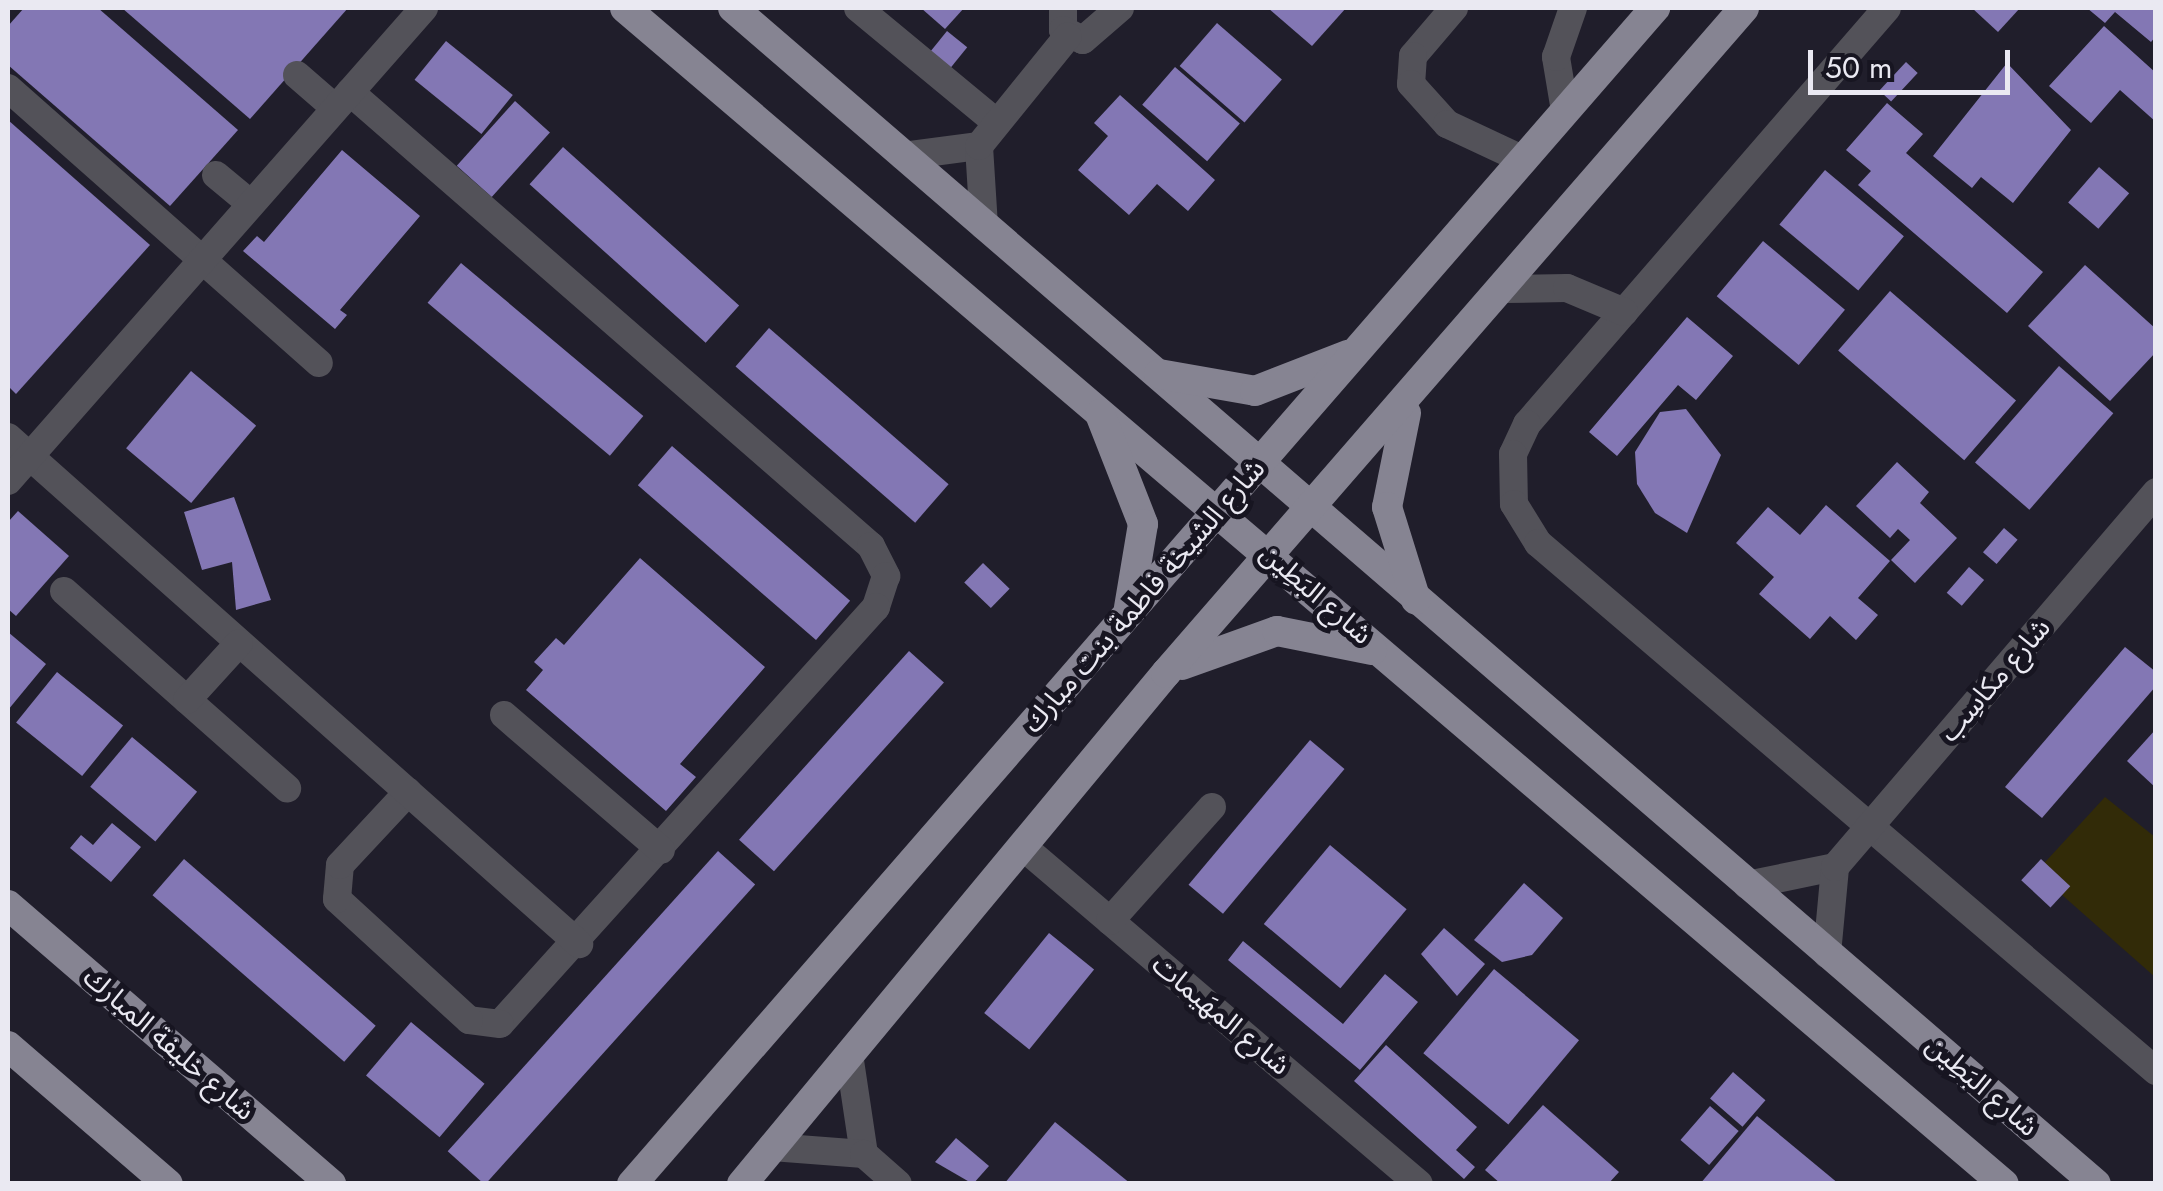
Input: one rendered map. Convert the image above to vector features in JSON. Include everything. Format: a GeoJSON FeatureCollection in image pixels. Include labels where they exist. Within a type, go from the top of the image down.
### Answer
{"type":"FeatureCollection","features":[{"type":"Feature","properties":{"kind":"main road","name":"شارع البَطِين"},"geometry":{"type":"LineString","coordinates":[[625,8],[1094,402],[2004,1184]]}},
{"type":"Feature","properties":{"kind":"main road","name":"شارع البَطِين"},"geometry":{"type":"LineString","coordinates":[[732,8],[1416,602],[2096,1184]]}},
{"type":"Feature","properties":{"kind":"main road","name":"شارع الشيخة فاطمة بنت مبارك"},"geometry":{"type":"LineString","coordinates":[[632,1184],[1655,8]]}},
{"type":"Feature","properties":{"kind":"main road"},"geometry":{"type":"LineString","coordinates":[[742,1184],[1166,673],[1409,402],[1744,8]]}},
{"type":"Feature","properties":{"kind":"main road"},"geometry":{"type":"LineString","coordinates":[[1152,372],[1255,392],[1364,347]]}},
{"type":"Feature","properties":{"kind":"main road"},"geometry":{"type":"LineString","coordinates":[[1094,402],[1143,524],[1128,614]]}},
{"type":"Feature","properties":{"kind":"main road"},"geometry":{"type":"LineString","coordinates":[[1409,402],[1387,507],[1416,602]]}},
{"type":"Feature","properties":{"kind":"main road"},"geometry":{"type":"LineString","coordinates":[[1166,673],[1277,631],[1387,655]]}},
{"type":"Feature","properties":{"kind":"main road","name":"شارع خليفة المبارك"},"geometry":{"type":"LineString","coordinates":[[8,905],[331,1184]]}},
{"type":"Feature","properties":{"kind":"main road"},"geometry":{"type":"LineString","coordinates":[[8,1046],[168,1184]]}},
{"type":"Feature","properties":{"kind":"street"},"geometry":{"type":"LineString","coordinates":[[8,481],[424,8]]}},
{"type":"Feature","properties":{"kind":"street"},"geometry":{"type":"LineString","coordinates":[[858,8],[997,123]]}},
{"type":"Feature","properties":{"kind":"street"},"geometry":{"type":"LineString","coordinates":[[984,226],[979,146],[1066,22],[1091,38],[1120,8]]}},
{"type":"Feature","properties":{"kind":"street"},"geometry":{"type":"LineString","coordinates":[[1454,8],[1413,56],[1411,84],[1447,124],[1524,160]]}},
{"type":"Feature","properties":{"kind":"street"},"geometry":{"type":"LineString","coordinates":[[1887,8],[1518,438],[1510,472],[1520,518],[1870,827],[2156,1071]]}},
{"type":"Feature","properties":{"kind":"street"},"geometry":{"type":"LineString","coordinates":[[1564,11],[1556,57],[1565,111]]}},
{"type":"Feature","properties":{"kind":"street"},"geometry":{"type":"LineString","coordinates":[[297,75],[342,100],[884,564],[876,607],[579,944],[500,1024],[469,1020],[334,890],[340,865],[408,792]]}},
{"type":"Feature","properties":{"kind":"street"},"geometry":{"type":"LineString","coordinates":[[8,88],[319,363]]}},
{"type":"Feature","properties":{"kind":"street"},"geometry":{"type":"LineString","coordinates":[[903,156],[979,146]]}},
{"type":"Feature","properties":{"kind":"street"},"geometry":{"type":"LineString","coordinates":[[216,174],[251,204]]}},
{"type":"Feature","properties":{"kind":"street"},"geometry":{"type":"LineString","coordinates":[[1505,289],[1568,288],[1624,312]]}},
{"type":"Feature","properties":{"kind":"street"},"geometry":{"type":"LineString","coordinates":[[8,437],[579,944]]}},
{"type":"Feature","properties":{"kind":"street","name":"شارع مكاسِب"},"geometry":{"type":"LineString","coordinates":[[1835,867],[2156,492]]}},
{"type":"Feature","properties":{"kind":"street"},"geometry":{"type":"LineString","coordinates":[[64,591],[287,788]]}},
{"type":"Feature","properties":{"kind":"street"},"geometry":{"type":"LineString","coordinates":[[187,700],[240,643]]}},
{"type":"Feature","properties":{"kind":"street"},"geometry":{"type":"LineString","coordinates":[[504,715],[661,850]]}},
{"type":"Feature","properties":{"kind":"street"},"geometry":{"type":"LineString","coordinates":[[1110,921],[1212,807]]}},
{"type":"Feature","properties":{"kind":"street","name":"شارع المهَيمات"},"geometry":{"type":"LineString","coordinates":[[1022,846],[1419,1184]]}},
{"type":"Feature","properties":{"kind":"street"},"geometry":{"type":"LineString","coordinates":[[1747,885],[1835,867],[1827,954]]}},
{"type":"Feature","properties":{"kind":"street"},"geometry":{"type":"LineString","coordinates":[[849,1054],[864,1154]]}},
{"type":"Feature","properties":{"kind":"street"},"geometry":{"type":"LineString","coordinates":[[772,1147],[864,1154],[898,1184]]}},
{"type":"Feature","properties":{"kind":"shaded area"},"geometry":{"type":"Polygon","coordinates":[[[2105,797],[2155,837],[2155,977],[2036,872],[2105,797]]]}},
{"type":"Feature","properties":{"kind":"building"},"geometry":{"type":"Polygon","coordinates":[[[24,8],[98,8],[238,130],[170,206],[8,65],[8,26],[24,8]]]}},
{"type":"Feature","properties":{"kind":"building"},"geometry":{"type":"Polygon","coordinates":[[[122,8],[348,8],[250,119],[122,8]]]}},
{"type":"Feature","properties":{"kind":"building"},"geometry":{"type":"Polygon","coordinates":[[[921,8],[964,8],[945,29],[921,8]]]}},
{"type":"Feature","properties":{"kind":"building"},"geometry":{"type":"Polygon","coordinates":[[[1268,8],[1346,8],[1312,46],[1268,8]]]}},
{"type":"Feature","properties":{"kind":"building"},"geometry":{"type":"Polygon","coordinates":[[[1972,8],[2020,8],[1998,32],[1972,8]]]}},
{"type":"Feature","properties":{"kind":"building"},"geometry":{"type":"Polygon","coordinates":[[[2087,8],[2156,8],[2156,36],[2151,42],[2115,12],[2105,23],[2087,8]]]}},
{"type":"Feature","properties":{"kind":"building"},"geometry":{"type":"Polygon","coordinates":[[[1217,23],[1282,79],[1245,122],[1180,66],[1217,23]]]}},
{"type":"Feature","properties":{"kind":"building"},"geometry":{"type":"Polygon","coordinates":[[[2104,26],[2156,73],[2156,122],[2120,90],[2091,123],[2049,86],[2104,26]]]}},
{"type":"Feature","properties":{"kind":"building"},"geometry":{"type":"Polygon","coordinates":[[[947,31],[967,47],[951,68],[931,51],[947,31]]]}},
{"type":"Feature","properties":{"kind":"building"},"geometry":{"type":"Polygon","coordinates":[[[446,41],[513,95],[481,134],[415,80],[446,41]]]}},
{"type":"Feature","properties":{"kind":"building"},"geometry":{"type":"Polygon","coordinates":[[[1906,62],[1918,73],[1891,101],[1879,91],[1906,62]]]}},
{"type":"Feature","properties":{"kind":"building"},"geometry":{"type":"Polygon","coordinates":[[[2007,63],[2071,130],[2013,203],[1981,177],[1972,188],[1933,156],[2007,63]]]}},
{"type":"Feature","properties":{"kind":"building"},"geometry":{"type":"Polygon","coordinates":[[[1175,67],[1240,123],[1207,161],[1142,105],[1175,67]]]}},
{"type":"Feature","properties":{"kind":"building"},"geometry":{"type":"Polygon","coordinates":[[[1120,95],[1215,180],[1188,211],[1157,184],[1129,215],[1078,170],[1108,136],[1094,123],[1120,95]]]}},
{"type":"Feature","properties":{"kind":"building"},"geometry":{"type":"Polygon","coordinates":[[[515,101],[550,132],[492,197],[457,166],[515,101]]]}},
{"type":"Feature","properties":{"kind":"building"},"geometry":{"type":"Polygon","coordinates":[[[1887,103],[1923,134],[1906,153],[2043,272],[2007,313],[1858,185],[1871,171],[1846,150],[1887,103]]]}},
{"type":"Feature","properties":{"kind":"building"},"geometry":{"type":"Polygon","coordinates":[[[8,120],[150,245],[16,394],[8,386],[8,120]]]}},
{"type":"Feature","properties":{"kind":"building"},"geometry":{"type":"Polygon","coordinates":[[[563,147],[739,306],[706,343],[530,184],[563,147]]]}},
{"type":"Feature","properties":{"kind":"building"},"geometry":{"type":"Polygon","coordinates":[[[342,150],[420,216],[340,310],[347,315],[335,329],[243,251],[257,236],[264,242],[342,150]]]}},
{"type":"Feature","properties":{"kind":"building"},"geometry":{"type":"Polygon","coordinates":[[[2099,167],[2129,193],[2098,229],[2068,202],[2099,167]]]}},
{"type":"Feature","properties":{"kind":"building"},"geometry":{"type":"Polygon","coordinates":[[[1825,170],[1904,236],[1858,291],[1779,224],[1825,170]]]}},
{"type":"Feature","properties":{"kind":"building"},"geometry":{"type":"Polygon","coordinates":[[[1763,241],[1845,310],[1799,365],[1717,296],[1763,241]]]}},
{"type":"Feature","properties":{"kind":"building"},"geometry":{"type":"Polygon","coordinates":[[[461,263],[643,416],[610,456],[428,303],[461,263]]]}},
{"type":"Feature","properties":{"kind":"building"},"geometry":{"type":"Polygon","coordinates":[[[2085,265],[2156,329],[2156,352],[2110,401],[2028,326],[2085,265]]]}},
{"type":"Feature","properties":{"kind":"building"},"geometry":{"type":"Polygon","coordinates":[[[1890,291],[2016,401],[1964,460],[1838,351],[1890,291]]]}},
{"type":"Feature","properties":{"kind":"building"},"geometry":{"type":"Polygon","coordinates":[[[1687,317],[1733,356],[1696,400],[1678,385],[1617,456],[1589,432],[1687,317]]]}},
{"type":"Feature","properties":{"kind":"building"},"geometry":{"type":"Polygon","coordinates":[[[769,328],[949,484],[915,523],[736,366],[769,328]]]}},
{"type":"Feature","properties":{"kind":"building"},"geometry":{"type":"Polygon","coordinates":[[[2059,366],[2113,413],[2029,510],[1975,463],[2059,366]]]}},
{"type":"Feature","properties":{"kind":"building"},"geometry":{"type":"Polygon","coordinates":[[[191,371],[256,426],[191,503],[126,448],[191,371]]]}},
{"type":"Feature","properties":{"kind":"building"},"geometry":{"type":"Polygon","coordinates":[[[1686,409],[1721,455],[1687,533],[1655,513],[1637,484],[1635,452],[1660,412],[1686,409]]]}},
{"type":"Feature","properties":{"kind":"building"},"geometry":{"type":"Polygon","coordinates":[[[672,446],[850,601],[816,640],[638,485],[672,446]]]}},
{"type":"Feature","properties":{"kind":"building"},"geometry":{"type":"Polygon","coordinates":[[[1897,462],[1929,492],[1920,503],[1957,538],[1915,583],[1891,560],[1910,540],[1898,529],[1890,538],[1856,506],[1897,462]]]}},
{"type":"Feature","properties":{"kind":"building"},"geometry":{"type":"Polygon","coordinates":[[[234,497],[271,600],[236,610],[232,562],[202,570],[184,512],[234,497]]]}},
{"type":"Feature","properties":{"kind":"building"},"geometry":{"type":"Polygon","coordinates":[[[1826,505],[1890,561],[1858,598],[1878,615],[1856,640],[1830,616],[1810,639],[1759,594],[1774,577],[1736,543],[1768,507],[1800,535],[1826,505]]]}},
{"type":"Feature","properties":{"kind":"building"},"geometry":{"type":"Polygon","coordinates":[[[18,511],[69,556],[16,616],[8,609],[8,522],[18,511]]]}},
{"type":"Feature","properties":{"kind":"building"},"geometry":{"type":"Polygon","coordinates":[[[2004,528],[2018,540],[1997,564],[1983,552],[2004,528]]]}},
{"type":"Feature","properties":{"kind":"building"},"geometry":{"type":"Polygon","coordinates":[[[640,558],[765,667],[680,764],[696,777],[666,811],[526,690],[543,670],[534,662],[556,638],[564,645],[640,558]]]}},
{"type":"Feature","properties":{"kind":"building"},"geometry":{"type":"Polygon","coordinates":[[[983,563],[1010,589],[991,608],[964,582],[983,563]]]}},
{"type":"Feature","properties":{"kind":"building"},"geometry":{"type":"Polygon","coordinates":[[[1969,567],[1984,580],[1962,606],[1947,593],[1969,567]]]}},
{"type":"Feature","properties":{"kind":"building"},"geometry":{"type":"Polygon","coordinates":[[[8,632],[46,664],[8,710],[8,632]]]}},
{"type":"Feature","properties":{"kind":"building"},"geometry":{"type":"Polygon","coordinates":[[[2125,647],[2156,672],[2156,686],[2042,818],[2005,787],[2125,647]]]}},
{"type":"Feature","properties":{"kind":"building"},"geometry":{"type":"Polygon","coordinates":[[[909,651],[944,682],[774,871],[739,840],[909,651]]]}},
{"type":"Feature","properties":{"kind":"building"},"geometry":{"type":"Polygon","coordinates":[[[57,672],[123,725],[82,776],[16,723],[57,672]]]}},
{"type":"Feature","properties":{"kind":"building"},"geometry":{"type":"Polygon","coordinates":[[[2156,729],[2156,788],[2127,761],[2156,729]]]}},
{"type":"Feature","properties":{"kind":"building"},"geometry":{"type":"Polygon","coordinates":[[[132,737],[197,792],[155,841],[90,787],[132,737]]]}},
{"type":"Feature","properties":{"kind":"building"},"geometry":{"type":"Polygon","coordinates":[[[1310,740],[1344,769],[1223,914],[1189,885],[1310,740]]]}},
{"type":"Feature","properties":{"kind":"building"},"geometry":{"type":"Polygon","coordinates":[[[112,823],[141,847],[111,882],[70,848],[81,835],[93,845],[112,823]]]}},
{"type":"Feature","properties":{"kind":"building"},"geometry":{"type":"Polygon","coordinates":[[[1330,845],[1407,909],[1340,988],[1264,924],[1330,845]]]}},
{"type":"Feature","properties":{"kind":"building"},"geometry":{"type":"Polygon","coordinates":[[[718,851],[755,884],[485,1184],[448,1151],[718,851]]]}},
{"type":"Feature","properties":{"kind":"building"},"geometry":{"type":"Polygon","coordinates":[[[184,859],[376,1026],[344,1062],[153,895],[184,859]]]}},
{"type":"Feature","properties":{"kind":"building"},"geometry":{"type":"Polygon","coordinates":[[[2041,859],[2070,886],[2050,907],[2021,880],[2041,859]]]}},
{"type":"Feature","properties":{"kind":"building"},"geometry":{"type":"Polygon","coordinates":[[[1524,883],[1563,918],[1532,955],[1502,962],[1474,940],[1524,883]]]}},
{"type":"Feature","properties":{"kind":"building"},"geometry":{"type":"Polygon","coordinates":[[[1444,928],[1485,964],[1457,996],[1421,954],[1444,928]]]}},
{"type":"Feature","properties":{"kind":"building"},"geometry":{"type":"Polygon","coordinates":[[[1049,933],[1094,970],[1029,1050],[984,1013],[1049,933]]]}},
{"type":"Feature","properties":{"kind":"building"},"geometry":{"type":"Polygon","coordinates":[[[1243,941],[1343,1024],[1385,974],[1418,1002],[1360,1070],[1228,960],[1243,941]]]}},
{"type":"Feature","properties":{"kind":"building"},"geometry":{"type":"Polygon","coordinates":[[[1494,969],[1579,1040],[1508,1125],[1423,1053],[1494,969]]]}},
{"type":"Feature","properties":{"kind":"building"},"geometry":{"type":"Polygon","coordinates":[[[411,1022],[485,1084],[440,1137],[366,1076],[411,1022]]]}},
{"type":"Feature","properties":{"kind":"building"},"geometry":{"type":"Polygon","coordinates":[[[1386,1045],[1477,1127],[1456,1150],[1475,1167],[1464,1179],[1354,1081],[1386,1045]]]}},
{"type":"Feature","properties":{"kind":"building"},"geometry":{"type":"Polygon","coordinates":[[[1733,1072],[1765,1100],[1742,1127],[1710,1098],[1733,1072]]]}},
{"type":"Feature","properties":{"kind":"building"},"geometry":{"type":"Polygon","coordinates":[[[1543,1105],[1619,1172],[1608,1184],[1501,1184],[1485,1170],[1543,1105]]]}},
{"type":"Feature","properties":{"kind":"building"},"geometry":{"type":"Polygon","coordinates":[[[1710,1106],[1739,1131],[1709,1165],[1680,1140],[1710,1106]]]}},
{"type":"Feature","properties":{"kind":"building"},"geometry":{"type":"Polygon","coordinates":[[[1757,1116],[1839,1184],[1700,1184],[1757,1116]]]}},
{"type":"Feature","properties":{"kind":"building"},"geometry":{"type":"Polygon","coordinates":[[[1055,1122],[1131,1184],[1004,1184],[1055,1122]]]}},
{"type":"Feature","properties":{"kind":"building"},"geometry":{"type":"Polygon","coordinates":[[[956,1138],[989,1166],[973,1184],[935,1162],[956,1138]]]}}]}
